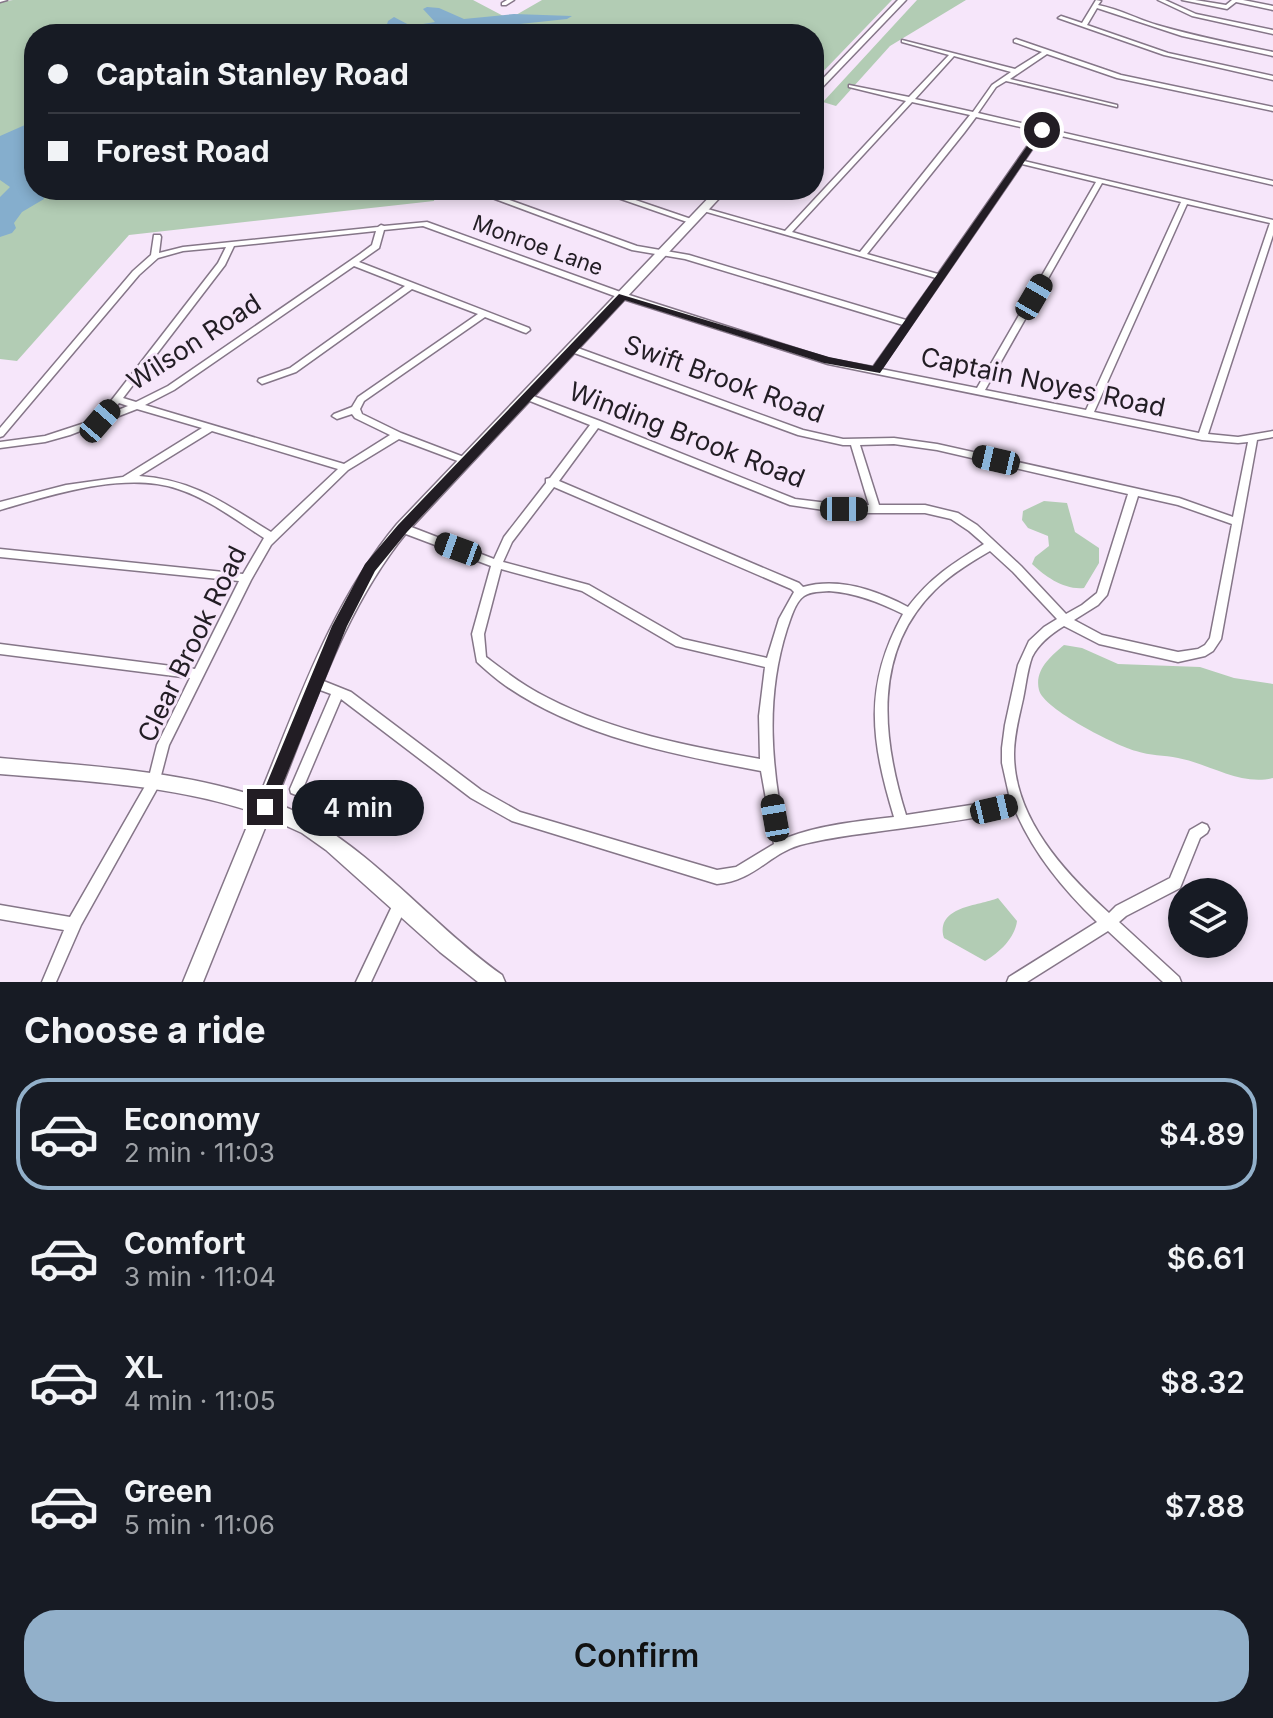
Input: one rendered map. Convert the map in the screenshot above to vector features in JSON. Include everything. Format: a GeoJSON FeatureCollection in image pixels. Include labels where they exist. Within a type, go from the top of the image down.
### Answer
{"type":"FeatureCollection","features":[{"type":"Feature","properties":{"kind":"main road"},"geometry":{"type":"LineString","coordinates":[[824,82],[902,0]]}},
{"type":"Feature","properties":{"kind":"main road"},"geometry":{"type":"LineString","coordinates":[[193,982],[359,584],[402,528],[713,200]]}},
{"type":"Feature","properties":{"kind":"main road"},"geometry":{"type":"LineString","coordinates":[[0,766],[154,783],[265,807],[288,816],[327,840],[400,905],[495,982]]}},
{"type":"Feature","properties":{"kind":"street"},"geometry":{"type":"LineString","coordinates":[[1107,0],[1118,10]]}},
{"type":"Feature","properties":{"kind":"street"},"geometry":{"type":"LineString","coordinates":[[1161,0],[1194,15],[1273,32]]}},
{"type":"Feature","properties":{"kind":"street"},"geometry":{"type":"LineString","coordinates":[[1185,0],[1227,7],[1235,0],[1272,6]]}},
{"type":"Feature","properties":{"kind":"street"},"geometry":{"type":"LineString","coordinates":[[1083,26],[1097,3],[1179,33],[1273,54]]}},
{"type":"Feature","properties":{"kind":"street"},"geometry":{"type":"LineString","coordinates":[[1061,18],[1166,54],[1273,78]]}},
{"type":"Feature","properties":{"kind":"street"},"geometry":{"type":"LineString","coordinates":[[904,41],[1015,71]]}},
{"type":"Feature","properties":{"kind":"street"},"geometry":{"type":"LineString","coordinates":[[1016,41],[1119,77],[1273,109]]}},
{"type":"Feature","properties":{"kind":"street"},"geometry":{"type":"LineString","coordinates":[[862,255],[962,132],[994,86],[1046,52]]}},
{"type":"Feature","properties":{"kind":"street"},"geometry":{"type":"LineString","coordinates":[[824,193],[910,101],[939,65],[953,54]]}},
{"type":"Feature","properties":{"kind":"street"},"geometry":{"type":"LineString","coordinates":[[1004,79],[1115,106]]}},
{"type":"Feature","properties":{"kind":"street"},"geometry":{"type":"LineString","coordinates":[[851,86],[1273,183]]}},
{"type":"Feature","properties":{"kind":"street"},"geometry":{"type":"LineString","coordinates":[[876,370],[1042,130]]}},
{"type":"Feature","properties":{"kind":"street"},"geometry":{"type":"LineString","coordinates":[[1021,162],[1273,223],[1202,437]]}},
{"type":"Feature","properties":{"kind":"street"},"geometry":{"type":"LineString","coordinates":[[979,392],[1100,181]]}},
{"type":"Feature","properties":{"kind":"street"},"geometry":{"type":"LineString","coordinates":[[497,200],[662,254],[686,257],[907,323]]}},
{"type":"Feature","properties":{"kind":"street"},"geometry":{"type":"LineString","coordinates":[[632,200],[787,233],[941,277]]}},
{"type":"Feature","properties":{"kind":"street"},"geometry":{"type":"LineString","coordinates":[[787,233],[818,200]]}},
{"type":"Feature","properties":{"kind":"street"},"geometry":{"type":"LineString","coordinates":[[1088,415],[1185,201]]}},
{"type":"Feature","properties":{"kind":"street","name":"Monroe Lane"},"geometry":{"type":"LineString","coordinates":[[155,256],[231,244],[424,224],[623,296]]}},
{"type":"Feature","properties":{"kind":"street","name":"Wilson Road"},"geometry":{"type":"LineString","coordinates":[[0,445],[69,432],[141,405],[179,383],[376,246],[381,227]]}},
{"type":"Feature","properties":{"kind":"street"},"geometry":{"type":"LineString","coordinates":[[0,434],[136,273],[155,256],[157,237]]}},
{"type":"Feature","properties":{"kind":"street"},"geometry":{"type":"LineString","coordinates":[[100,421],[222,263],[231,244]]}},
{"type":"Feature","properties":{"kind":"street"},"geometry":{"type":"LineString","coordinates":[[353,263],[526,330]]}},
{"type":"Feature","properties":{"kind":"street"},"geometry":{"type":"LineString","coordinates":[[262,381],[293,370],[411,286]]}},
{"type":"Feature","properties":{"kind":"street","name":"Captain Noyes Road"},"geometry":{"type":"LineString","coordinates":[[623,296],[828,361],[1224,441],[1273,434]]}},
{"type":"Feature","properties":{"kind":"street"},"geometry":{"type":"LineString","coordinates":[[337,416],[355,409],[361,399],[483,315]]}},
{"type":"Feature","properties":{"kind":"street","name":"Swift Brook Road"},"geometry":{"type":"LineString","coordinates":[[572,349],[801,433],[855,443],[923,445],[1179,502],[1237,522]]}},
{"type":"Feature","properties":{"kind":"street","name":"Winding Brook Road"},"geometry":{"type":"LineString","coordinates":[[528,397],[794,502],[825,508],[911,507],[943,513],[963,521],[991,545],[1044,595],[1065,621],[1099,639],[1178,657],[1201,653],[1215,639],[1253,438]]}},
{"type":"Feature","properties":{"kind":"street"},"geometry":{"type":"LineString","coordinates":[[119,400],[345,468]]}},
{"type":"Feature","properties":{"kind":"street"},"geometry":{"type":"LineString","coordinates":[[355,409],[358,416],[398,435],[466,461]]}},
{"type":"Feature","properties":{"kind":"street"},"geometry":{"type":"LineString","coordinates":[[597,423],[524,515],[497,564],[478,634],[481,659],[495,672],[538,698],[590,722],[720,757],[766,766]]}},
{"type":"Feature","properties":{"kind":"street"},"geometry":{"type":"LineString","coordinates":[[123,481],[210,428]]}},
{"type":"Feature","properties":{"kind":"street","name":"Clear Brook Road"},"geometry":{"type":"LineString","coordinates":[[49,982],[73,925],[154,783],[163,745],[246,578],[272,538],[345,468],[398,435]]}},
{"type":"Feature","properties":{"kind":"street"},"geometry":{"type":"LineString","coordinates":[[1224,441],[1251,458]]}},
{"type":"Feature","properties":{"kind":"street"},"geometry":{"type":"LineString","coordinates":[[855,443],[875,509]]}},
{"type":"Feature","properties":{"kind":"street"},"geometry":{"type":"LineString","coordinates":[[0,506],[123,481],[146,480],[182,487],[272,538]]}},
{"type":"Feature","properties":{"kind":"street"},"geometry":{"type":"LineString","coordinates":[[550,481],[746,564],[795,586],[801,592]]}},
{"type":"Feature","properties":{"kind":"street"},"geometry":{"type":"LineString","coordinates":[[1134,492],[1102,595],[1092,607],[1033,643],[1026,658],[1014,708],[1007,761],[1017,804],[1054,866],[1108,923],[1174,982]]}},
{"type":"Feature","properties":{"kind":"street"},"geometry":{"type":"LineString","coordinates":[[402,528],[497,564],[600,594],[680,643],[772,664]]}},
{"type":"Feature","properties":{"kind":"street"},"geometry":{"type":"LineString","coordinates":[[902,823],[884,765],[880,721],[885,667],[910,613],[939,581],[991,545]]}},
{"type":"Feature","properties":{"kind":"street"},"geometry":{"type":"LineString","coordinates":[[0,553],[246,578]]}},
{"type":"Feature","properties":{"kind":"street"},"geometry":{"type":"LineString","coordinates":[[781,847],[766,766],[764,708],[772,664],[795,598],[801,592],[827,587],[853,590],[880,597],[910,613]]}},
{"type":"Feature","properties":{"kind":"street"},"geometry":{"type":"LineString","coordinates":[[0,649],[198,674]]}},
{"type":"Feature","properties":{"kind":"street"},"geometry":{"type":"LineString","coordinates":[[316,683],[338,691],[476,794],[517,817],[717,877],[738,874],[796,840],[971,814],[1017,804]]}},
{"type":"Feature","properties":{"kind":"street"},"geometry":{"type":"LineString","coordinates":[[296,789],[338,691]]}},
{"type":"Feature","properties":{"kind":"street"},"geometry":{"type":"LineString","coordinates":[[1014,982],[1108,923],[1121,911],[1175,883],[1195,834],[1202,829]]}},
{"type":"Feature","properties":{"kind":"street"},"geometry":{"type":"LineString","coordinates":[[363,982],[400,905]]}},
{"type":"Feature","properties":{"kind":"street"},"geometry":{"type":"LineString","coordinates":[[0,912],[73,925]]}},
{"type":"Feature","properties":{"kind":"green space"},"geometry":{"type":"Polygon","coordinates":[[[473,0],[509,19],[542,0],[892,0],[824,71],[824,24],[24,24],[24,200],[434,200],[129,235],[17,361],[0,359],[0,2],[473,0]]]}},
{"type":"Feature","properties":{"kind":"green space"},"geometry":{"type":"Polygon","coordinates":[[[917,0],[966,0],[890,46],[836,106],[824,101],[917,0]]]}},
{"type":"Feature","properties":{"kind":"green space"},"geometry":{"type":"Polygon","coordinates":[[[1044,501],[1067,503],[1075,532],[1099,548],[1099,563],[1084,588],[1056,582],[1032,564],[1035,557],[1049,546],[1048,536],[1028,528],[1022,520],[1023,511],[1044,501]]]}},
{"type":"Feature","properties":{"kind":"green space"},"geometry":{"type":"Polygon","coordinates":[[[1064,645],[1082,648],[1118,664],[1200,667],[1234,678],[1273,684],[1273,778],[1249,779],[1190,761],[1141,753],[1113,742],[1066,716],[1044,698],[1038,683],[1045,664],[1064,645]]]}},
{"type":"Feature","properties":{"kind":"green space"},"geometry":{"type":"Polygon","coordinates":[[[998,898],[1017,921],[1010,939],[996,954],[985,961],[944,938],[943,927],[952,913],[998,898]]]}},
{"type":"Feature","properties":{"kind":"water"},"geometry":{"type":"Polygon","coordinates":[[[439,8],[464,19],[514,14],[572,16],[520,24],[423,24],[435,22],[423,9],[439,8]]]}},
{"type":"Feature","properties":{"kind":"water"},"geometry":{"type":"Polygon","coordinates":[[[394,17],[407,24],[387,24],[394,17]]]}},
{"type":"Feature","properties":{"kind":"water"},"geometry":{"type":"Polygon","coordinates":[[[24,125],[24,200],[42,200],[22,212],[14,223],[16,228],[12,233],[0,237],[0,197],[10,187],[0,180],[0,136],[24,125]]]}},
{"type":"Feature","properties":{"kind":"route"},"geometry":{"type":"LineString","coordinates":[[265,807],[339,626],[370,568],[402,528],[623,296],[828,361],[876,370],[1035,145],[1042,130]]}}]}
